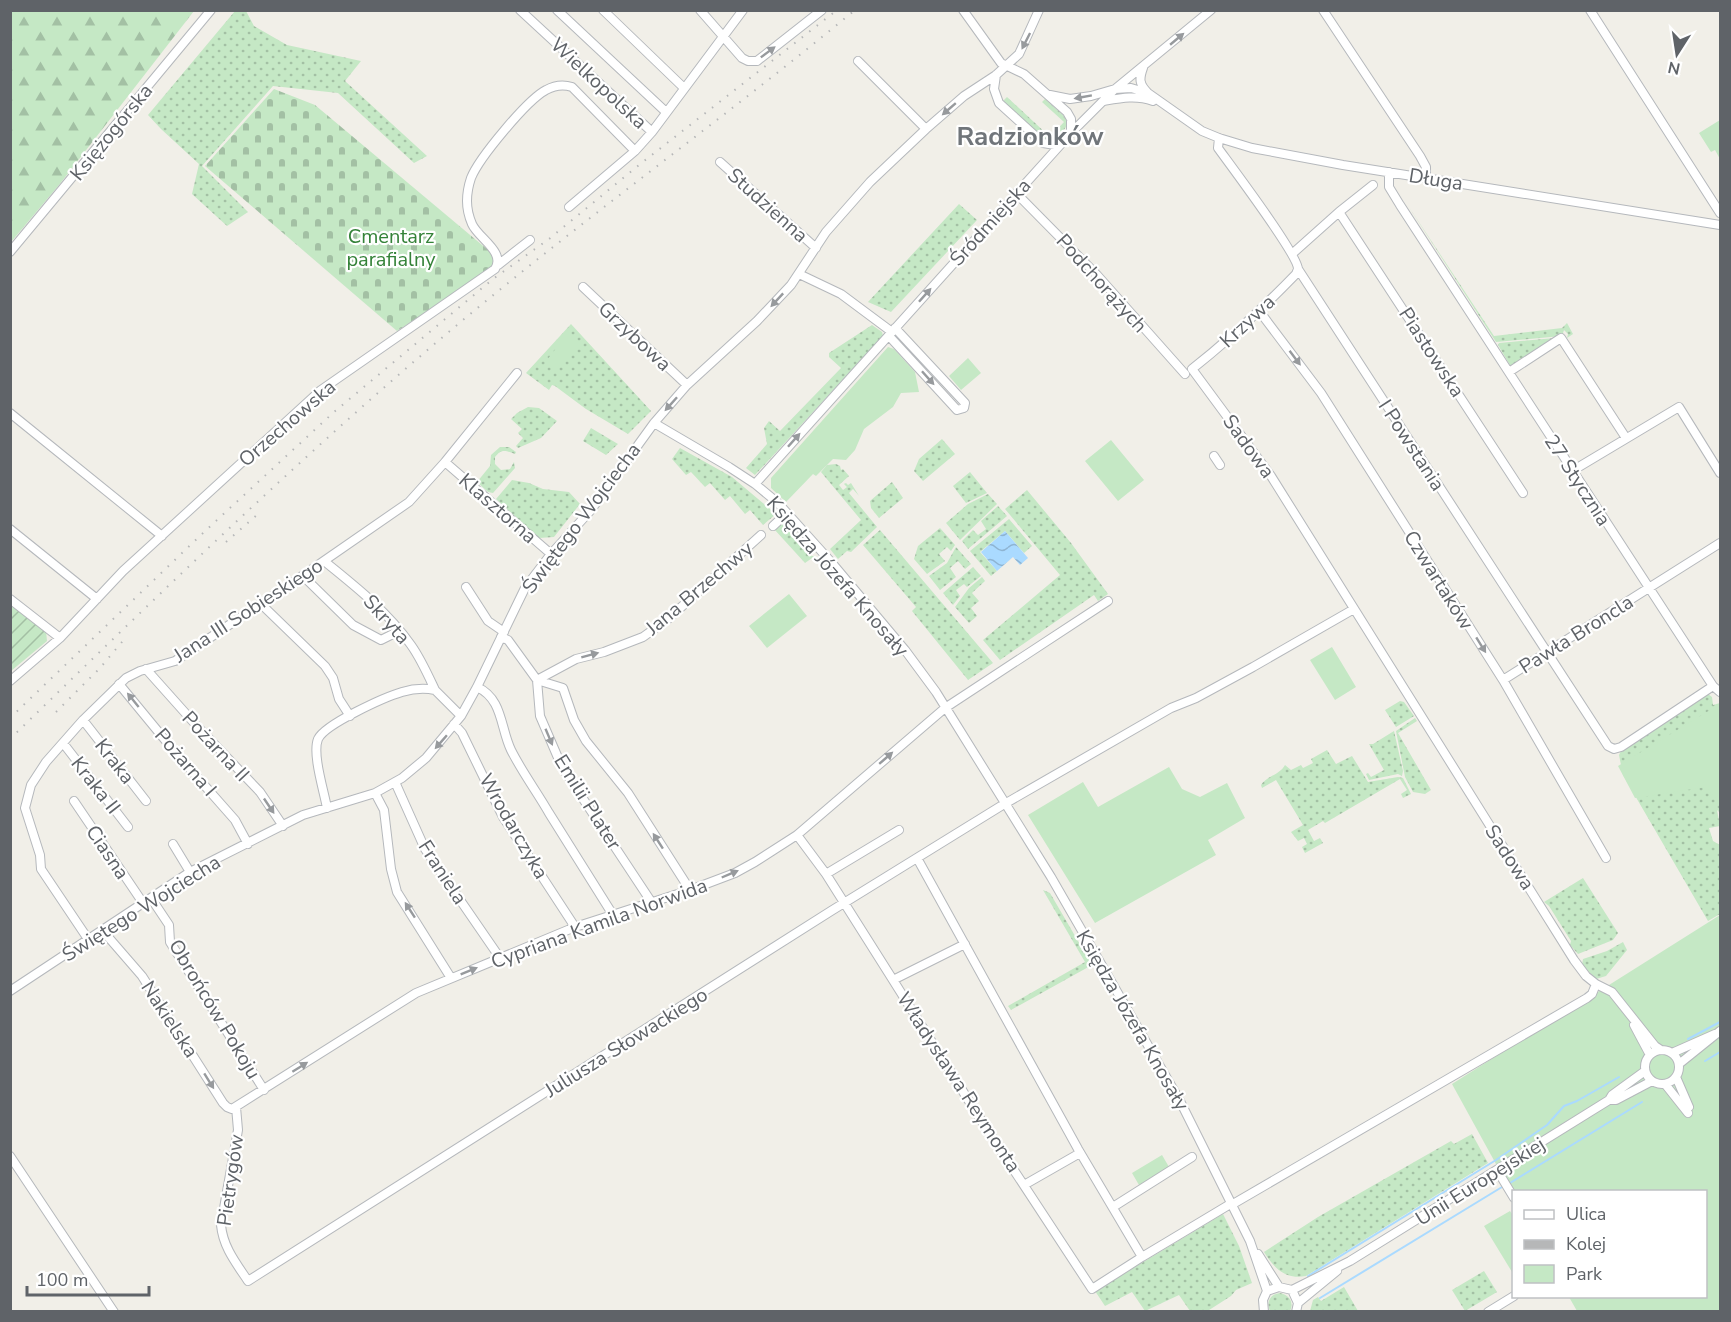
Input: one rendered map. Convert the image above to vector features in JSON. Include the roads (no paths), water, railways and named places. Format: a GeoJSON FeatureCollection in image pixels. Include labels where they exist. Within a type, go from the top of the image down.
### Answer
{"type":"FeatureCollection","features":[{"type":"Feature","properties":{"kind":"street","name":"Księżogórska"},"geometry":{"type":"LineString","coordinates":[[10,252],[211,10]]}},
{"type":"Feature","properties":{"kind":"street","name":"Wielkopolska"},"geometry":{"type":"LineString","coordinates":[[520,10],[652,132]]}},
{"type":"Feature","properties":{"kind":"street"},"geometry":{"type":"LineString","coordinates":[[557,10],[666,112]]}},
{"type":"Feature","properties":{"kind":"street"},"geometry":{"type":"LineString","coordinates":[[603,10],[684,88]]}},
{"type":"Feature","properties":{"kind":"street"},"geometry":{"type":"LineString","coordinates":[[700,10],[742,58],[748,61],[757,61],[822,10]]}},
{"type":"Feature","properties":{"kind":"street"},"geometry":{"type":"LineString","coordinates":[[569,207],[635,150],[652,132],[743,10]]}},
{"type":"Feature","properties":{"kind":"street"},"geometry":{"type":"LineString","coordinates":[[963,10],[998,60],[1005,67],[1024,74],[1050,95],[1071,118],[1071,133]]}},
{"type":"Feature","properties":{"kind":"street"},"geometry":{"type":"LineString","coordinates":[[1028,10],[1037,14]]}},
{"type":"Feature","properties":{"kind":"street"},"geometry":{"type":"LineString","coordinates":[[1115,88],[1211,10]]}},
{"type":"Feature","properties":{"kind":"street"},"geometry":{"type":"LineString","coordinates":[[1323,10],[1420,156],[1426,167],[1426,177]]}},
{"type":"Feature","properties":{"kind":"street"},"geometry":{"type":"LineString","coordinates":[[1590,10],[1720,213]]}},
{"type":"Feature","properties":{"kind":"street","name":"Świętego Wojciecha"},"geometry":{"type":"LineString","coordinates":[[10,991],[190,872],[303,815],[375,793],[395,782],[426,758],[460,716],[477,687],[525,588],[551,554],[591,510],[654,423],[687,385],[757,321],[799,274],[826,232],[870,182],[964,96],[1005,67],[1023,47],[1037,14]]}},
{"type":"Feature","properties":{"kind":"street"},"geometry":{"type":"LineString","coordinates":[[858,61],[926,129]]}},
{"type":"Feature","properties":{"kind":"street"},"geometry":{"type":"LineString","coordinates":[[1143,67],[1139,79],[1148,93]]}},
{"type":"Feature","properties":{"kind":"street"},"geometry":{"type":"LineString","coordinates":[[996,75],[994,89],[999,103],[1043,143],[1061,144]]}},
{"type":"Feature","properties":{"kind":"street"},"geometry":{"type":"LineString","coordinates":[[496,267],[498,256],[472,224],[467,200],[472,178],[483,159],[531,100],[547,89],[563,84],[573,87],[635,150]]}},
{"type":"Feature","properties":{"kind":"street"},"geometry":{"type":"LineString","coordinates":[[1050,95],[1070,99],[1091,96],[1115,88],[1131,88],[1148,93]]}},
{"type":"Feature","properties":{"kind":"street","name":"Śródmiejska"},"geometry":{"type":"LineString","coordinates":[[755,484],[1071,133],[1115,88]]}},
{"type":"Feature","properties":{"kind":"street","name":"Długa"},"geometry":{"type":"LineString","coordinates":[[1148,93],[1202,131],[1219,138],[1274,152],[1720,225]]}},
{"type":"Feature","properties":{"kind":"street","name":"Długa"},"geometry":{"type":"LineString","coordinates":[[1103,102],[1128,97],[1144,98],[1161,104]]}},
{"type":"Feature","properties":{"kind":"street","name":"I Powstania"},"geometry":{"type":"LineString","coordinates":[[1219,138],[1218,148],[1298,263],[1298,269],[1608,746],[1614,749],[1621,747],[1713,686]]}},
{"type":"Feature","properties":{"kind":"street","name":"Studzienna"},"geometry":{"type":"LineString","coordinates":[[720,162],[816,248]]}},
{"type":"Feature","properties":{"kind":"street","name":"27 Stycznia"},"geometry":{"type":"LineString","coordinates":[[1389,172],[1390,190],[1649,589],[1713,686],[1720,692]]}},
{"type":"Feature","properties":{"kind":"street"},"geometry":{"type":"LineString","coordinates":[[1292,254],[1373,185]]}},
{"type":"Feature","properties":{"kind":"street","name":"Podchorążych"},"geometry":{"type":"LineString","coordinates":[[1016,194],[1097,275],[1188,372]]}},
{"type":"Feature","properties":{"kind":"street","name":"Piastowska"},"geometry":{"type":"LineString","coordinates":[[1339,212],[1523,494]]}},
{"type":"Feature","properties":{"kind":"street","name":"Orzechowska"},"geometry":{"type":"LineString","coordinates":[[10,681],[60,638],[162,536],[321,390],[496,267],[530,240]]}},
{"type":"Feature","properties":{"kind":"street","name":"Krzywa"},"geometry":{"type":"LineString","coordinates":[[1188,372],[1260,312],[1296,274],[1298,269]]}},
{"type":"Feature","properties":{"kind":"street"},"geometry":{"type":"LineString","coordinates":[[799,274],[841,294],[892,332],[965,403],[961,411],[957,410],[892,332]]}},
{"type":"Feature","properties":{"kind":"street","name":"Grzybowa"},"geometry":{"type":"LineString","coordinates":[[583,287],[687,385]]}},
{"type":"Feature","properties":{"kind":"street","name":"Czwartaków"},"geometry":{"type":"LineString","coordinates":[[1260,312],[1321,393],[1503,680],[1606,858]]}},
{"type":"Feature","properties":{"kind":"street"},"geometry":{"type":"LineString","coordinates":[[1509,372],[1561,338],[1626,438]]}},
{"type":"Feature","properties":{"kind":"street","name":"Sadowa"},"geometry":{"type":"LineString","coordinates":[[1188,372],[1271,476],[1574,960],[1586,976],[1612,992],[1629,1013]]}},
{"type":"Feature","properties":{"kind":"street","name":"Jana III Sobieskiego"},"geometry":{"type":"LineString","coordinates":[[88,939],[41,869],[40,855],[24,804],[31,785],[46,762],[83,720],[126,678],[146,669],[174,661],[303,576],[409,502],[517,374]]}},
{"type":"Feature","properties":{"kind":"street"},"geometry":{"type":"LineString","coordinates":[[1572,471],[1679,407],[1720,473]]}},
{"type":"Feature","properties":{"kind":"street"},"geometry":{"type":"LineString","coordinates":[[10,413],[162,536]]}},
{"type":"Feature","properties":{"kind":"street","name":"Księdza Józefa Knosały"},"geometry":{"type":"LineString","coordinates":[[654,423],[755,484],[787,513],[905,650],[945,708],[1051,877],[1156,1058],[1207,1152],[1250,1241],[1279,1287]]}},
{"type":"Feature","properties":{"kind":"street"},"geometry":{"type":"LineString","coordinates":[[1214,456],[1220,465]]}},
{"type":"Feature","properties":{"kind":"street","name":"Klasztorna"},"geometry":{"type":"LineString","coordinates":[[445,462],[551,554]]}},
{"type":"Feature","properties":{"kind":"street"},"geometry":{"type":"LineString","coordinates":[[772,526],[787,513]]}},
{"type":"Feature","properties":{"kind":"street"},"geometry":{"type":"LineString","coordinates":[[10,529],[97,599]]}},
{"type":"Feature","properties":{"kind":"street","name":"Jana Brzechwy"},"geometry":{"type":"LineString","coordinates":[[537,680],[576,659],[604,652],[643,637],[668,619],[761,536]]}},
{"type":"Feature","properties":{"kind":"street","name":"Pawła Broncla"},"geometry":{"type":"LineString","coordinates":[[1503,680],[1720,543]]}},
{"type":"Feature","properties":{"kind":"street","name":"Skryta"},"geometry":{"type":"LineString","coordinates":[[324,561],[361,590],[411,644],[435,690],[460,716]]}},
{"type":"Feature","properties":{"kind":"street"},"geometry":{"type":"LineString","coordinates":[[303,576],[353,625],[381,640],[399,631]]}},
{"type":"Feature","properties":{"kind":"street"},"geometry":{"type":"LineString","coordinates":[[466,587],[488,621],[508,640],[537,680],[563,688],[574,720],[586,741],[628,793],[690,890]]}},
{"type":"Feature","properties":{"kind":"street"},"geometry":{"type":"LineString","coordinates":[[10,598],[60,638]]}},
{"type":"Feature","properties":{"kind":"street"},"geometry":{"type":"LineString","coordinates":[[945,708],[1108,601]]}},
{"type":"Feature","properties":{"kind":"street"},"geometry":{"type":"LineString","coordinates":[[261,604],[325,666],[333,678],[339,699],[350,716]]}},
{"type":"Feature","properties":{"kind":"street"},"geometry":{"type":"LineString","coordinates":[[1005,805],[1172,708],[1196,698],[1253,667],[1354,609]]}},
{"type":"Feature","properties":{"kind":"street","name":"Pożarna II"},"geometry":{"type":"LineString","coordinates":[[146,669],[260,792],[283,826]]}},
{"type":"Feature","properties":{"kind":"street","name":"Emilii Plater"},"geometry":{"type":"LineString","coordinates":[[537,680],[540,716],[562,767],[652,903]]}},
{"type":"Feature","properties":{"kind":"street","name":"Pożarna I"},"geometry":{"type":"LineString","coordinates":[[119,684],[175,752],[228,810],[248,844]]}},
{"type":"Feature","properties":{"kind":"street"},"geometry":{"type":"LineString","coordinates":[[477,687],[493,699],[510,747],[568,846],[613,915]]}},
{"type":"Feature","properties":{"kind":"street"},"geometry":{"type":"LineString","coordinates":[[327,808],[315,752],[323,730],[403,692],[435,690]]}},
{"type":"Feature","properties":{"kind":"street","name":"Cypriana Kamila Norwida"},"geometry":{"type":"LineString","coordinates":[[234,1108],[416,993],[575,927],[652,903],[735,873],[797,835],[945,708]]}},
{"type":"Feature","properties":{"kind":"street","name":"Kraka"},"geometry":{"type":"LineString","coordinates":[[83,720],[146,801]]}},
{"type":"Feature","properties":{"kind":"street","name":"Wrodarczyka"},"geometry":{"type":"LineString","coordinates":[[454,724],[462,733],[503,817],[575,927]]}},
{"type":"Feature","properties":{"kind":"street","name":"Kraka II"},"geometry":{"type":"LineString","coordinates":[[63,743],[128,827]]}},
{"type":"Feature","properties":{"kind":"street","name":"Franiela"},"geometry":{"type":"LineString","coordinates":[[395,782],[425,849],[500,958]]}},
{"type":"Feature","properties":{"kind":"street"},"geometry":{"type":"LineString","coordinates":[[375,793],[384,810],[391,869],[397,892],[451,978]]}},
{"type":"Feature","properties":{"kind":"street","name":"Ciasna"},"geometry":{"type":"LineString","coordinates":[[74,801],[147,901]]}},
{"type":"Feature","properties":{"kind":"street","name":"Juliusza Słowackiego"},"geometry":{"type":"LineString","coordinates":[[248,1281],[844,903],[1005,805]]}},
{"type":"Feature","properties":{"kind":"street"},"geometry":{"type":"LineString","coordinates":[[826,874],[899,830]]}},
{"type":"Feature","properties":{"kind":"street","name":"Władysława Reymonta"},"geometry":{"type":"LineString","coordinates":[[797,835],[826,874],[979,1117],[1092,1289],[1232,1204]]}},
{"type":"Feature","properties":{"kind":"street"},"geometry":{"type":"LineString","coordinates":[[173,844],[190,872]]}},
{"type":"Feature","properties":{"kind":"street"},"geometry":{"type":"LineString","coordinates":[[917,858],[1080,1153],[1142,1257]]}},
{"type":"Feature","properties":{"kind":"street","name":"Obrońców Pokoju"},"geometry":{"type":"LineString","coordinates":[[147,901],[169,925],[170,942],[264,1090]]}},
{"type":"Feature","properties":{"kind":"street","name":"Nakielska"},"geometry":{"type":"LineString","coordinates":[[103,931],[142,976],[223,1103],[226,1107],[234,1108]]}},
{"type":"Feature","properties":{"kind":"street","name":"Władysława Reymonta"},"geometry":{"type":"LineString","coordinates":[[893,980],[965,944]]}},
{"type":"Feature","properties":{"kind":"street"},"geometry":{"type":"LineString","coordinates":[[1232,1204],[1587,998],[1592,994],[1596,984]]}},
{"type":"Feature","properties":{"kind":"street"},"geometry":{"type":"LineString","coordinates":[[1629,1013],[1655,1046],[1672,1053],[1719,1032]]}},
{"type":"Feature","properties":{"kind":"street"},"geometry":{"type":"LineString","coordinates":[[1629,1013],[1650,1055]]}},
{"type":"Feature","properties":{"kind":"street"},"geometry":{"type":"LineString","coordinates":[[1661,1050],[1650,1055],[1645,1071],[1652,1081],[1665,1084],[1689,1112],[1676,1077],[1679,1064],[1719,1032]]}},
{"type":"Feature","properties":{"kind":"street"},"geometry":{"type":"LineString","coordinates":[[1672,1053],[1679,1064]]}},
{"type":"Feature","properties":{"kind":"street","name":"Unii Europejskiej"},"geometry":{"type":"LineString","coordinates":[[1292,1290],[1350,1261],[1497,1170],[1609,1100],[1612,1095],[1645,1071]]}},
{"type":"Feature","properties":{"kind":"street"},"geometry":{"type":"LineString","coordinates":[[1665,1084],[1676,1077]]}},
{"type":"Feature","properties":{"kind":"street","name":"Unii Europejskiej"},"geometry":{"type":"LineString","coordinates":[[1609,1100],[1616,1100],[1652,1081]]}},
{"type":"Feature","properties":{"kind":"street","name":"Pietrygów"},"geometry":{"type":"LineString","coordinates":[[234,1108],[237,1130],[221,1224],[222,1235],[232,1258],[248,1281]]}},
{"type":"Feature","properties":{"kind":"street","name":"Władysława Reymonta"},"geometry":{"type":"LineString","coordinates":[[1024,1185],[1080,1153]]}},
{"type":"Feature","properties":{"kind":"street"},"geometry":{"type":"LineString","coordinates":[[10,1156],[114,1311]]}},
{"type":"Feature","properties":{"kind":"street"},"geometry":{"type":"LineString","coordinates":[[1113,1207],[1192,1157]]}},
{"type":"Feature","properties":{"kind":"street"},"geometry":{"type":"LineString","coordinates":[[1497,1170],[1512,1195]]}},
{"type":"Feature","properties":{"kind":"street","name":"Księdza Józefa Knosały"},"geometry":{"type":"LineString","coordinates":[[1250,1241],[1267,1291]]}},
{"type":"Feature","properties":{"kind":"street","name":"Unii Europejskiej"},"geometry":{"type":"LineString","coordinates":[[1297,1307],[1350,1261]]}},
{"type":"Feature","properties":{"kind":"street"},"geometry":{"type":"LineString","coordinates":[[1261,1309],[1267,1291],[1279,1287],[1292,1290],[1297,1307]]}},
{"type":"Feature","properties":{"kind":"street"},"geometry":{"type":"LineString","coordinates":[[1488,1311],[1512,1297]]}},
{"type":"Feature","properties":{"kind":"water"},"geometry":{"type":"Polygon","coordinates":[[[1005,531],[1028,558],[1020,565],[1013,557],[997,571],[981,552],[1005,531]]]}},
{"type":"Feature","properties":{"kind":"waterway"},"geometry":{"type":"LineString","coordinates":[[1688,1039],[1720,1022]]}},
{"type":"Feature","properties":{"kind":"waterway"},"geometry":{"type":"LineString","coordinates":[[1705,1061],[1720,1052]]}},
{"type":"Feature","properties":{"kind":"waterway"},"geometry":{"type":"LineString","coordinates":[[1308,1276],[1496,1160],[1547,1125],[1564,1106],[1619,1077]]}},
{"type":"Feature","properties":{"kind":"waterway"},"geometry":{"type":"LineString","coordinates":[[1510,1183],[1642,1102]]}},
{"type":"Feature","properties":{"kind":"waterway"},"geometry":{"type":"LineString","coordinates":[[1320,1298],[1502,1187]]}},
{"type":"Feature","properties":{"kind":"railway"},"geometry":{"type":"LineString","coordinates":[[10,718],[204,532],[334,412],[493,279],[549,239],[639,165],[837,10]]}},
{"type":"Feature","properties":{"kind":"railway"},"geometry":{"type":"LineString","coordinates":[[10,739],[233,525],[404,370],[511,280],[855,10]]}},
{"type":"Feature","properties":{"kind":"railway"},"geometry":{"type":"LineString","coordinates":[[226,542],[258,514]]}},
{"type":"Feature","properties":{"kind":"railway"},"geometry":{"type":"LineString","coordinates":[[56,712],[100,668],[127,636]]}},
{"type":"Feature","properties":{"kind":"district","name":"Radzionków"},"geometry":{"type":"Point","coordinates":[1030,136]}},
{"type":"Feature","properties":{"kind":"park label","name":"Cmentarz parafialny"},"geometry":{"type":"Point","coordinates":[391,248]}}]}
